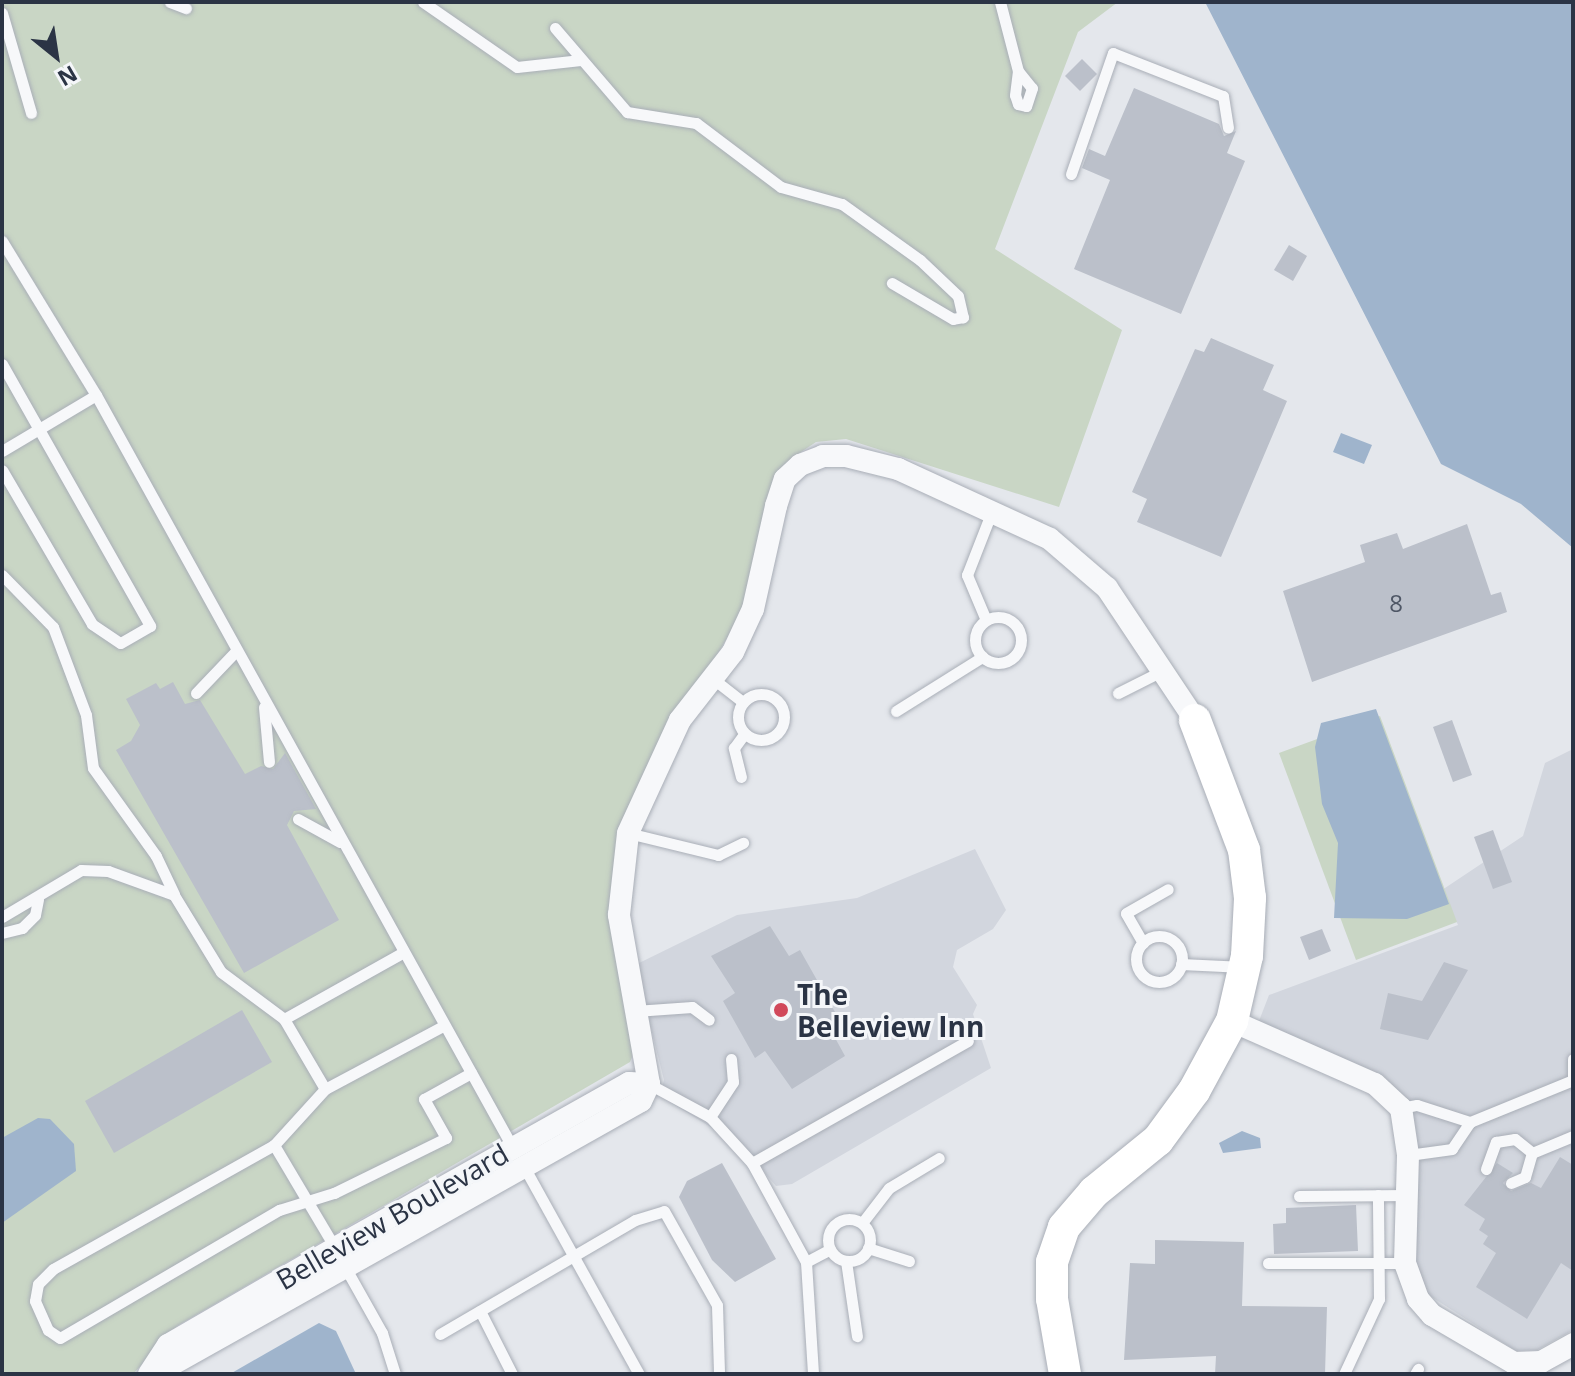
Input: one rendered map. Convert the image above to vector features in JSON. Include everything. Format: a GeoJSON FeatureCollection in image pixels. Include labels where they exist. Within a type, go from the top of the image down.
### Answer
{"type":"FeatureCollection","features":[{"type":"Feature","properties":{"kind":"street"},"geometry":{"type":"LineString","coordinates":[[649,1084],[619,915],[628,833],[655,766],[753,609],[785,479],[800,465],[823,456],[846,456],[898,469],[992,511],[1081,561],[1165,669],[1195,720],[1244,850],[1250,898],[1244,967],[1232,1021],[1194,1091],[1158,1140],[1094,1192],[1064,1227],[1052,1262],[1052,1299],[1065,1374]]}},
{"type":"Feature","properties":{"kind":"street"},"geometry":{"type":"LineString","coordinates":[[1232,1021],[1375,1084],[1401,1108],[1408,1155],[1405,1263],[1418,1299],[1432,1315],[1514,1363],[1541,1362],[1573,1344]]}},
{"type":"Feature","properties":{"kind":"street","name":"Belleview Boulevard"},"geometry":{"type":"LineString","coordinates":[[152,1374],[168,1345],[340,1258],[518,1156],[629,1083],[649,1084]]}},
{"type":"Feature","properties":{"kind":"lane"},"geometry":{"type":"LineString","coordinates":[[170,2],[186,8]]}},
{"type":"Feature","properties":{"kind":"lane"},"geometry":{"type":"LineString","coordinates":[[423,2],[517,67],[581,60]]}},
{"type":"Feature","properties":{"kind":"lane"},"geometry":{"type":"LineString","coordinates":[[998,3],[1018,71]]}},
{"type":"Feature","properties":{"kind":"lane"},"geometry":{"type":"LineString","coordinates":[[2,13],[31,113]]}},
{"type":"Feature","properties":{"kind":"lane"},"geometry":{"type":"LineString","coordinates":[[555,28],[635,117],[696,123],[781,187],[842,204],[870,223],[958,296],[963,317],[953,319],[892,283]]}},
{"type":"Feature","properties":{"kind":"lane"},"geometry":{"type":"LineString","coordinates":[[1071,174],[1113,53],[1223,96],[1228,128]]}},
{"type":"Feature","properties":{"kind":"lane"},"geometry":{"type":"LineString","coordinates":[[4,249],[96,395],[340,842],[639,1374]]}},
{"type":"Feature","properties":{"kind":"lane"},"geometry":{"type":"LineString","coordinates":[[2,364],[150,626],[120,643],[92,624],[2,470]]}},
{"type":"Feature","properties":{"kind":"lane"},"geometry":{"type":"LineString","coordinates":[[2,451],[96,395]]}},
{"type":"Feature","properties":{"kind":"lane"},"geometry":{"type":"LineString","coordinates":[[986,620],[967,575],[992,511]]}},
{"type":"Feature","properties":{"kind":"lane"},"geometry":{"type":"LineString","coordinates":[[2,575],[53,627],[86,715],[93,768],[156,856],[174,895],[221,972],[284,1019],[325,1089]]}},
{"type":"Feature","properties":{"kind":"lane"},"geometry":{"type":"LineString","coordinates":[[896,711],[982,657],[1004,663],[1021,647],[1016,624],[1002,617],[986,620],[975,637],[982,657]]}},
{"type":"Feature","properties":{"kind":"lane"},"geometry":{"type":"LineString","coordinates":[[196,693],[236,651]]}},
{"type":"Feature","properties":{"kind":"lane"},"geometry":{"type":"LineString","coordinates":[[1118,693],[1165,669]]}},
{"type":"Feature","properties":{"kind":"lane"},"geometry":{"type":"LineString","coordinates":[[712,678],[743,702]]}},
{"type":"Feature","properties":{"kind":"lane"},"geometry":{"type":"LineString","coordinates":[[770,695],[784,720],[772,738],[744,734],[737,714],[743,702],[770,695]]}},
{"type":"Feature","properties":{"kind":"lane"},"geometry":{"type":"LineString","coordinates":[[264,702],[269,762]]}},
{"type":"Feature","properties":{"kind":"lane"},"geometry":{"type":"LineString","coordinates":[[741,777],[734,748],[744,734]]}},
{"type":"Feature","properties":{"kind":"lane"},"geometry":{"type":"LineString","coordinates":[[298,819],[340,842]]}},
{"type":"Feature","properties":{"kind":"lane"},"geometry":{"type":"LineString","coordinates":[[628,833],[718,855],[743,843]]}},
{"type":"Feature","properties":{"kind":"lane"},"geometry":{"type":"LineString","coordinates":[[2,917],[38,899],[81,870],[108,871],[174,895]]}},
{"type":"Feature","properties":{"kind":"lane"},"geometry":{"type":"LineString","coordinates":[[1168,889],[1126,913],[1143,943],[1136,963],[1150,981],[1166,981],[1181,964]]}},
{"type":"Feature","properties":{"kind":"lane"},"geometry":{"type":"LineString","coordinates":[[2,933],[22,928],[35,915],[38,899]]}},
{"type":"Feature","properties":{"kind":"lane"},"geometry":{"type":"LineString","coordinates":[[1143,943],[1170,939],[1181,964]]}},
{"type":"Feature","properties":{"kind":"lane"},"geometry":{"type":"LineString","coordinates":[[284,1019],[402,953]]}},
{"type":"Feature","properties":{"kind":"lane"},"geometry":{"type":"LineString","coordinates":[[1181,964],[1244,967]]}},
{"type":"Feature","properties":{"kind":"lane"},"geometry":{"type":"LineString","coordinates":[[634,1011],[692,1007],[709,1020]]}},
{"type":"Feature","properties":{"kind":"lane"},"geometry":{"type":"LineString","coordinates":[[443,1026],[325,1089],[274,1145],[53,1269],[38,1284],[35,1301],[48,1330],[60,1338],[279,1210],[446,1138],[424,1099],[471,1073]]}},
{"type":"Feature","properties":{"kind":"lane"},"geometry":{"type":"LineString","coordinates":[[752,1163],[968,1041]]}},
{"type":"Feature","properties":{"kind":"lane"},"geometry":{"type":"LineString","coordinates":[[710,1117],[733,1082],[731,1059]]}},
{"type":"Feature","properties":{"kind":"lane"},"geometry":{"type":"LineString","coordinates":[[1408,1155],[1452,1149],[1470,1122],[1573,1080],[1573,1059]]}},
{"type":"Feature","properties":{"kind":"lane"},"geometry":{"type":"LineString","coordinates":[[649,1084],[710,1117],[752,1163],[806,1262],[813,1374]]}},
{"type":"Feature","properties":{"kind":"lane"},"geometry":{"type":"LineString","coordinates":[[1401,1108],[1417,1105],[1470,1122]]}},
{"type":"Feature","properties":{"kind":"lane"},"geometry":{"type":"LineString","coordinates":[[1532,1153],[1573,1136]]}},
{"type":"Feature","properties":{"kind":"lane"},"geometry":{"type":"LineString","coordinates":[[1486,1169],[1496,1142],[1515,1139],[1532,1153]]}},
{"type":"Feature","properties":{"kind":"lane"},"geometry":{"type":"LineString","coordinates":[[274,1145],[382,1333],[395,1374]]}},
{"type":"Feature","properties":{"kind":"lane"},"geometry":{"type":"LineString","coordinates":[[1511,1183],[1525,1177],[1532,1153]]}},
{"type":"Feature","properties":{"kind":"lane"},"geometry":{"type":"LineString","coordinates":[[862,1223],[889,1188],[939,1158]]}},
{"type":"Feature","properties":{"kind":"lane"},"geometry":{"type":"LineString","coordinates":[[1344,1374],[1373,1319],[1380,1263],[1378,1195]]}},
{"type":"Feature","properties":{"kind":"lane"},"geometry":{"type":"LineString","coordinates":[[1299,1196],[1407,1195]]}},
{"type":"Feature","properties":{"kind":"lane"},"geometry":{"type":"LineString","coordinates":[[440,1334],[575,1258],[635,1220],[664,1211],[717,1305],[719,1374]]}},
{"type":"Feature","properties":{"kind":"lane"},"geometry":{"type":"LineString","coordinates":[[806,1262],[830,1249],[836,1223],[862,1223]]}},
{"type":"Feature","properties":{"kind":"lane"},"geometry":{"type":"LineString","coordinates":[[862,1223],[868,1248]]}},
{"type":"Feature","properties":{"kind":"lane"},"geometry":{"type":"LineString","coordinates":[[846,1261],[868,1248],[909,1261]]}},
{"type":"Feature","properties":{"kind":"lane"},"geometry":{"type":"LineString","coordinates":[[830,1249],[846,1261],[857,1336]]}},
{"type":"Feature","properties":{"kind":"lane"},"geometry":{"type":"LineString","coordinates":[[1268,1263],[1405,1263]]}},
{"type":"Feature","properties":{"kind":"lane"},"geometry":{"type":"LineString","coordinates":[[480,1311],[512,1374]]}},
{"type":"Feature","properties":{"kind":"shaded area"},"geometry":{"type":"Polygon","coordinates":[[[1573,749],[1573,1330],[1537,1350],[1516,1351],[1427,1294],[1416,1262],[1409,1102],[1378,1074],[1259,1021],[1269,995],[1458,925],[1442,890],[1523,836],[1545,763],[1573,749]]]}},
{"type":"Feature","properties":{"kind":"shaded area"},"geometry":{"type":"Polygon","coordinates":[[[975,849],[1006,910],[993,929],[957,950],[953,967],[977,1005],[973,1014],[991,1068],[792,1184],[776,1186],[740,1145],[660,1096],[664,1080],[635,965],[737,915],[857,898],[975,849]]]}},
{"type":"Feature","properties":{"kind":"green space"},"geometry":{"type":"Polygon","coordinates":[[[2,2],[1118,2],[1078,32],[995,249],[1122,330],[1059,507],[846,439],[816,442],[795,456],[744,609],[631,802],[612,930],[636,1047],[630,1062],[177,1326],[133,1374],[2,1374],[2,2]]]}},
{"type":"Feature","properties":{"kind":"green space"},"geometry":{"type":"Polygon","coordinates":[[[1380,716],[1457,922],[1356,960],[1279,753],[1380,716]]]}},
{"type":"Feature","properties":{"kind":"water"},"geometry":{"type":"Polygon","coordinates":[[[1205,2],[1573,2],[1573,548],[1521,504],[1441,464],[1205,2]]]}},
{"type":"Feature","properties":{"kind":"water"},"geometry":{"type":"Polygon","coordinates":[[[1341,433],[1372,445],[1364,464],[1333,452],[1341,433]]]}},
{"type":"Feature","properties":{"kind":"water"},"geometry":{"type":"Polygon","coordinates":[[[1376,709],[1449,904],[1407,919],[1334,918],[1338,843],[1322,804],[1315,747],[1321,723],[1376,709]]]}},
{"type":"Feature","properties":{"kind":"water"},"geometry":{"type":"Polygon","coordinates":[[[38,1118],[50,1119],[74,1144],[76,1171],[2,1223],[2,1138],[38,1118]]]}},
{"type":"Feature","properties":{"kind":"water"},"geometry":{"type":"Polygon","coordinates":[[[1242,1131],[1260,1138],[1261,1148],[1223,1153],[1219,1143],[1242,1131]]]}},
{"type":"Feature","properties":{"kind":"water"},"geometry":{"type":"Polygon","coordinates":[[[319,1323],[336,1331],[356,1374],[230,1374],[319,1323]]]}},
{"type":"Feature","properties":{"kind":"building"},"geometry":{"type":"Polygon","coordinates":[[[1082,59],[1097,74],[1080,91],[1065,76],[1082,59]]]}},
{"type":"Feature","properties":{"kind":"building"},"geometry":{"type":"Polygon","coordinates":[[[1134,88],[1219,124],[1224,136],[1236,131],[1227,153],[1245,161],[1181,314],[1074,269],[1110,180],[1082,168],[1089,149],[1105,156],[1134,88]]]}},
{"type":"Feature","properties":{"kind":"building"},"geometry":{"type":"Polygon","coordinates":[[[1289,245],[1307,256],[1293,281],[1274,270],[1289,245]]]}},
{"type":"Feature","properties":{"kind":"building"},"geometry":{"type":"Polygon","coordinates":[[[1211,338],[1274,365],[1263,390],[1287,401],[1221,557],[1137,522],[1147,499],[1132,492],[1195,349],[1204,352],[1211,338]]]}},
{"type":"Feature","properties":{"kind":"building"},"geometry":{"type":"Polygon","coordinates":[[[1467,524],[1491,595],[1501,592],[1507,612],[1312,682],[1283,591],[1365,562],[1360,545],[1397,533],[1403,549],[1467,524]]]}},
{"type":"Feature","properties":{"kind":"building"},"geometry":{"type":"Polygon","coordinates":[[[173,682],[185,704],[200,700],[245,774],[261,766],[273,769],[285,753],[316,809],[294,811],[287,825],[339,920],[244,973],[116,750],[131,741],[140,725],[126,699],[156,683],[160,689],[173,682]]]}},
{"type":"Feature","properties":{"kind":"building"},"geometry":{"type":"Polygon","coordinates":[[[1452,720],[1472,775],[1453,782],[1433,727],[1452,720]]]}},
{"type":"Feature","properties":{"kind":"building"},"geometry":{"type":"Polygon","coordinates":[[[1493,830],[1512,882],[1493,889],[1474,837],[1493,830]]]}},
{"type":"Feature","properties":{"kind":"building","name":"The Belleview Inn"},"geometry":{"type":"Polygon","coordinates":[[[770,926],[789,956],[800,950],[839,1019],[828,1025],[845,1056],[792,1089],[765,1051],[755,1058],[723,1001],[735,993],[711,956],[770,926]]]}},
{"type":"Feature","properties":{"kind":"building"},"geometry":{"type":"Polygon","coordinates":[[[1322,929],[1331,951],[1309,960],[1300,937],[1322,929]]]}},
{"type":"Feature","properties":{"kind":"building"},"geometry":{"type":"Polygon","coordinates":[[[1444,962],[1468,970],[1428,1040],[1380,1029],[1388,993],[1422,1001],[1444,962]]]}},
{"type":"Feature","properties":{"kind":"building"},"geometry":{"type":"Polygon","coordinates":[[[242,1010],[272,1062],[114,1153],[85,1101],[242,1010]]]}},
{"type":"Feature","properties":{"kind":"building"},"geometry":{"type":"Polygon","coordinates":[[[1560,1157],[1573,1165],[1573,1271],[1561,1263],[1527,1319],[1476,1287],[1496,1253],[1483,1244],[1488,1236],[1479,1230],[1485,1219],[1464,1205],[1497,1163],[1513,1173],[1503,1183],[1511,1191],[1531,1183],[1541,1188],[1560,1157]]]}},
{"type":"Feature","properties":{"kind":"building"},"geometry":{"type":"Polygon","coordinates":[[[722,1163],[776,1259],[735,1282],[712,1260],[679,1197],[687,1181],[722,1163]]]}},
{"type":"Feature","properties":{"kind":"building"},"geometry":{"type":"Polygon","coordinates":[[[1356,1205],[1358,1251],[1274,1254],[1273,1224],[1286,1223],[1286,1208],[1356,1205]]]}},
{"type":"Feature","properties":{"kind":"building"},"geometry":{"type":"Polygon","coordinates":[[[1155,1240],[1244,1242],[1242,1306],[1327,1307],[1325,1374],[1215,1374],[1216,1356],[1124,1360],[1130,1263],[1155,1264],[1155,1240]]]}},
{"type":"Feature","properties":{"kind":"place","name":"The Belleview Inn"},"geometry":{"type":"Point","coordinates":[781,1010]}}]}
